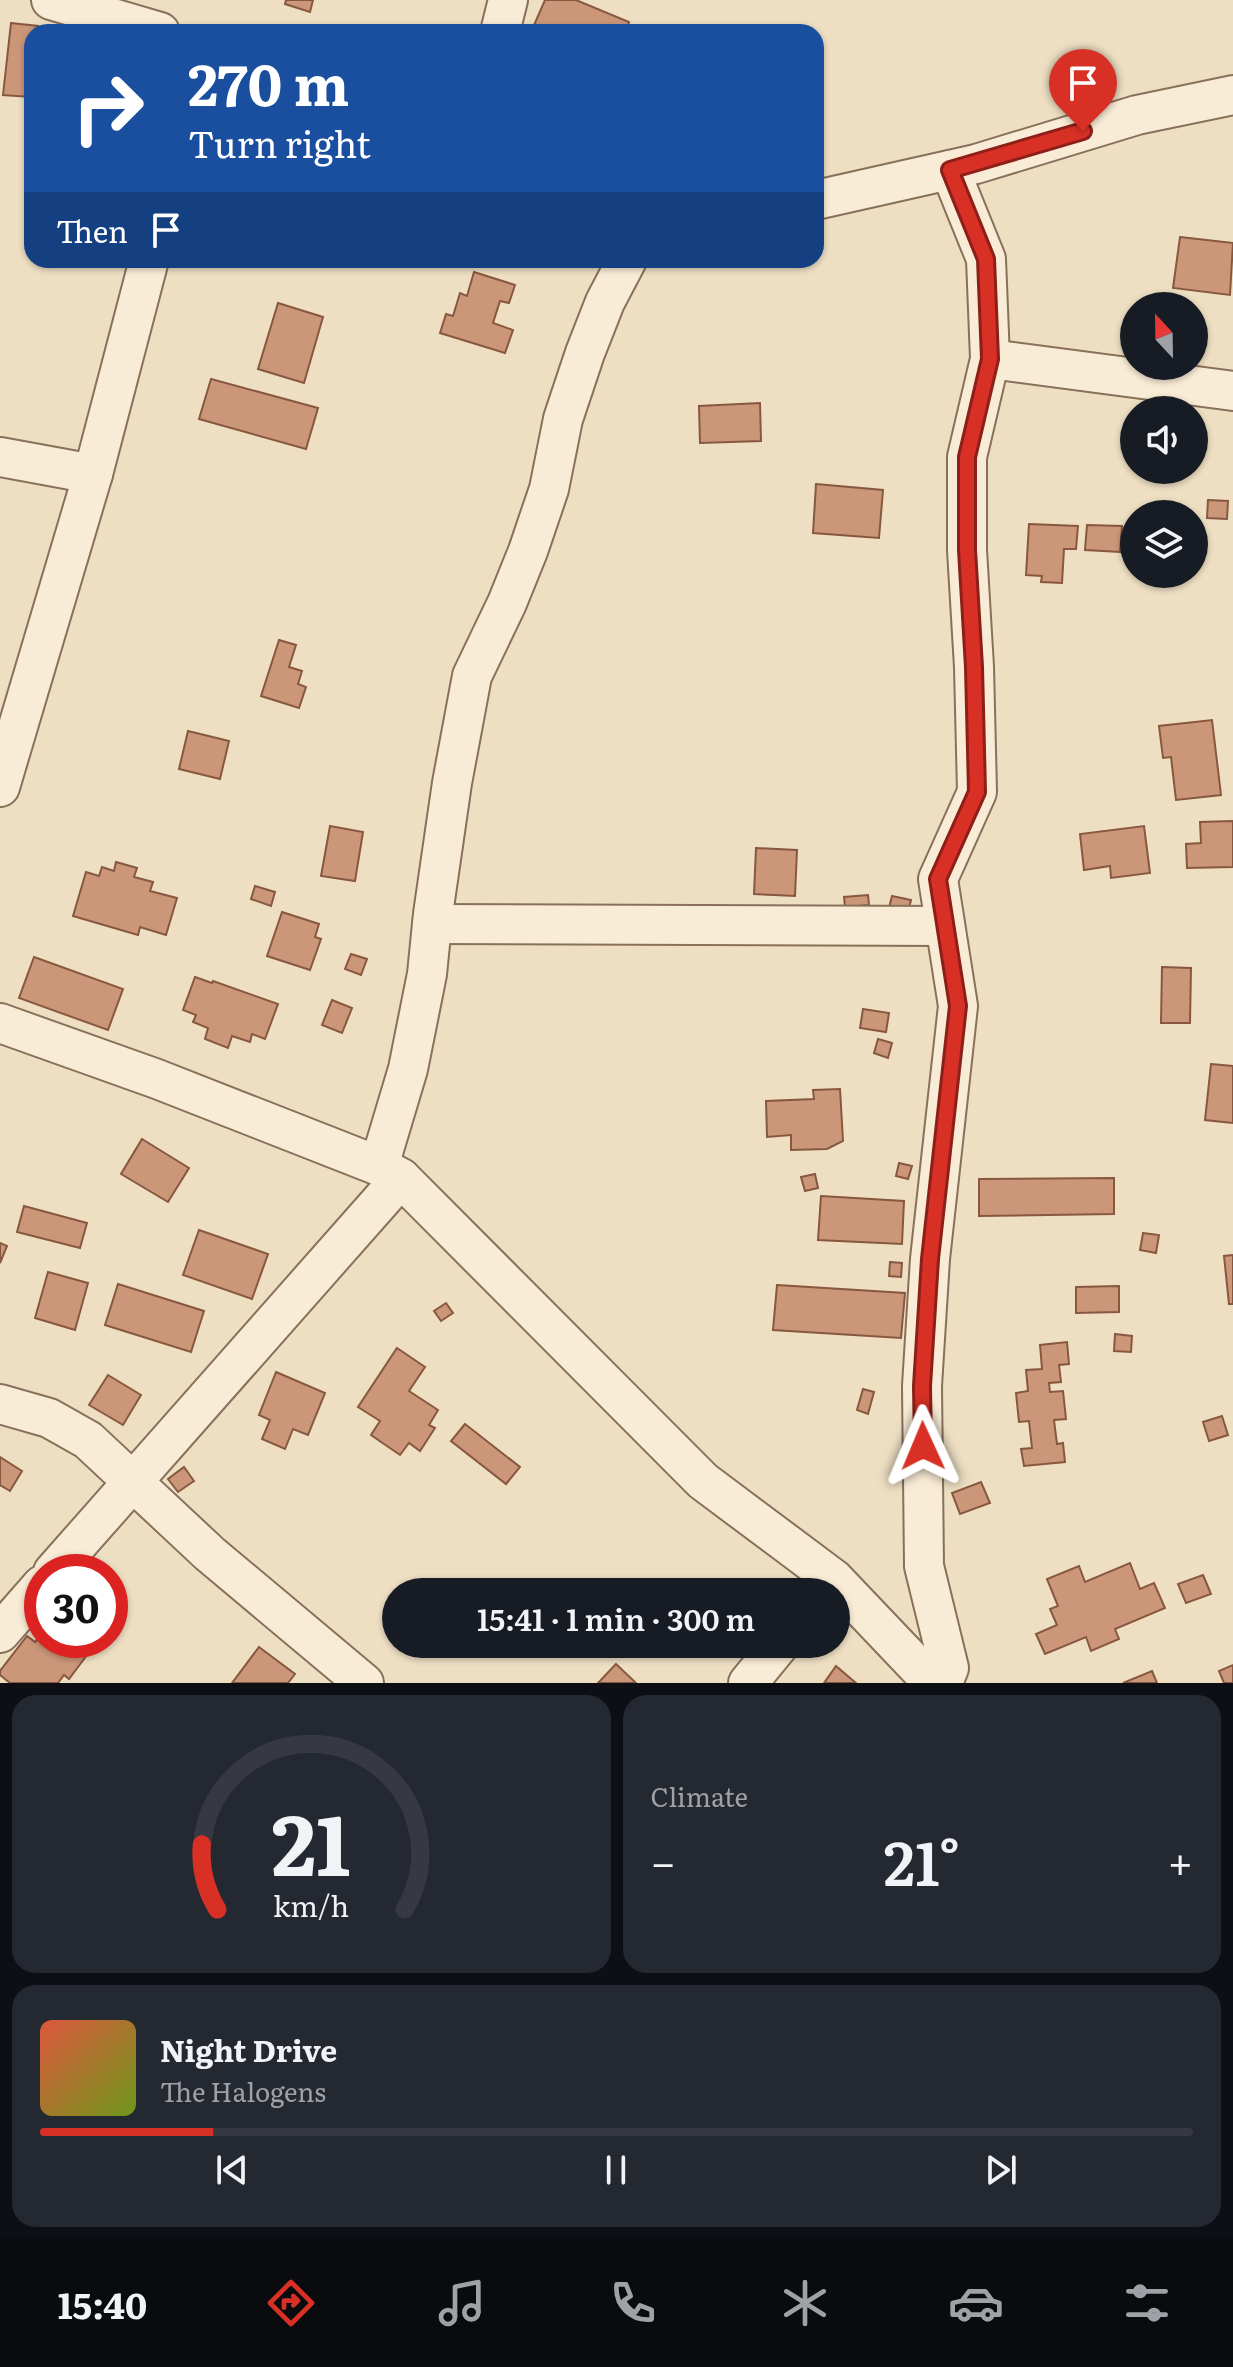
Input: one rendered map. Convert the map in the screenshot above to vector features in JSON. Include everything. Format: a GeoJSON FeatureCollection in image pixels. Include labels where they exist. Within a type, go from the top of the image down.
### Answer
{"type":"FeatureCollection","features":[{"type":"Feature","properties":{"kind":"street"},"geometry":{"type":"LineString","coordinates":[[51,0],[133,24]]}},
{"type":"Feature","properties":{"kind":"street"},"geometry":{"type":"LineString","coordinates":[[502,24],[508,0]]}},
{"type":"Feature","properties":{"kind":"street"},"geometry":{"type":"LineString","coordinates":[[824,198],[976,164],[1137,115],[1233,95]]}},
{"type":"Feature","properties":{"kind":"street"},"geometry":{"type":"LineString","coordinates":[[943,1683],[949,1668],[924,1566],[922,1386],[930,1259],[958,1006],[938,879],[977,792],[967,550],[967,457],[990,359],[986,259],[950,170]]}},
{"type":"Feature","properties":{"kind":"street"},"geometry":{"type":"LineString","coordinates":[[0,787],[93,474],[147,268]]}},
{"type":"Feature","properties":{"kind":"street"},"geometry":{"type":"LineString","coordinates":[[69,1554],[390,1172],[427,974],[452,783],[472,676],[528,551],[549,489],[563,419],[585,353],[605,302],[623,268]]}},
{"type":"Feature","properties":{"kind":"street"},"geometry":{"type":"LineString","coordinates":[[990,359],[1233,391]]}},
{"type":"Feature","properties":{"kind":"street"},"geometry":{"type":"LineString","coordinates":[[0,457],[93,474]]}},
{"type":"Feature","properties":{"kind":"street"},"geometry":{"type":"LineString","coordinates":[[432,924],[945,926]]}},
{"type":"Feature","properties":{"kind":"street"},"geometry":{"type":"LineString","coordinates":[[0,1023],[157,1079],[390,1172],[703,1481],[818,1578]]}},
{"type":"Feature","properties":{"kind":"street"},"geometry":{"type":"LineString","coordinates":[[0,1404],[49,1418],[88,1440],[210,1554],[364,1683]]}},
{"type":"Feature","properties":{"kind":"street"},"geometry":{"type":"LineString","coordinates":[[0,1633],[24,1606]]}},
{"type":"Feature","properties":{"kind":"street"},"geometry":{"type":"LineString","coordinates":[[850,1606],[933,1683]]}},
{"type":"Feature","properties":{"kind":"street"},"geometry":{"type":"LineString","coordinates":[[748,1683],[769,1658]]}},
{"type":"Feature","properties":{"kind":"building"},"geometry":{"type":"Polygon","coordinates":[[[286,0],[313,0],[310,12],[285,4],[286,0]]]}},
{"type":"Feature","properties":{"kind":"building"},"geometry":{"type":"Polygon","coordinates":[[[545,0],[576,0],[629,22],[628,24],[534,24],[545,0]]]}},
{"type":"Feature","properties":{"kind":"building"},"geometry":{"type":"Polygon","coordinates":[[[11,23],[24,24],[24,97],[3,95],[11,23]]]}},
{"type":"Feature","properties":{"kind":"building"},"geometry":{"type":"Polygon","coordinates":[[[1180,237],[1233,243],[1230,295],[1173,288],[1180,237]]]}},
{"type":"Feature","properties":{"kind":"building"},"geometry":{"type":"Polygon","coordinates":[[[474,272],[515,285],[509,303],[500,301],[493,323],[513,330],[505,353],[440,333],[446,314],[453,316],[460,293],[467,296],[474,272]]]}},
{"type":"Feature","properties":{"kind":"building"},"geometry":{"type":"Polygon","coordinates":[[[278,303],[323,317],[304,383],[258,369],[278,303]]]}},
{"type":"Feature","properties":{"kind":"building"},"geometry":{"type":"Polygon","coordinates":[[[211,379],[318,408],[306,449],[199,419],[211,379]]]}},
{"type":"Feature","properties":{"kind":"building"},"geometry":{"type":"Polygon","coordinates":[[[760,403],[761,441],[700,443],[699,406],[760,403]]]}},
{"type":"Feature","properties":{"kind":"building"},"geometry":{"type":"Polygon","coordinates":[[[816,484],[883,490],[879,538],[813,533],[816,484]]]}},
{"type":"Feature","properties":{"kind":"building"},"geometry":{"type":"Polygon","coordinates":[[[1208,500],[1228,501],[1227,519],[1208,518],[1208,500]]]}},
{"type":"Feature","properties":{"kind":"building"},"geometry":{"type":"Polygon","coordinates":[[[1029,524],[1078,526],[1076,549],[1064,549],[1062,583],[1041,582],[1042,576],[1026,575],[1029,524]]]}},
{"type":"Feature","properties":{"kind":"building"},"geometry":{"type":"Polygon","coordinates":[[[1087,525],[1120,526],[1120,552],[1085,550],[1087,525]]]}},
{"type":"Feature","properties":{"kind":"building"},"geometry":{"type":"Polygon","coordinates":[[[279,640],[296,645],[289,667],[302,671],[298,684],[306,687],[299,708],[261,696],[279,640]]]}},
{"type":"Feature","properties":{"kind":"building"},"geometry":{"type":"Polygon","coordinates":[[[1212,720],[1221,795],[1176,800],[1171,757],[1163,758],[1159,726],[1212,720]]]}},
{"type":"Feature","properties":{"kind":"building"},"geometry":{"type":"Polygon","coordinates":[[[188,731],[229,741],[220,779],[179,769],[188,731]]]}},
{"type":"Feature","properties":{"kind":"building"},"geometry":{"type":"Polygon","coordinates":[[[1233,821],[1233,867],[1187,868],[1186,844],[1201,843],[1200,822],[1233,821]]]}},
{"type":"Feature","properties":{"kind":"building"},"geometry":{"type":"Polygon","coordinates":[[[330,826],[363,832],[355,881],[321,876],[330,826]]]}},
{"type":"Feature","properties":{"kind":"building"},"geometry":{"type":"Polygon","coordinates":[[[1144,826],[1150,873],[1111,878],[1110,866],[1084,870],[1080,834],[1144,826]]]}},
{"type":"Feature","properties":{"kind":"building"},"geometry":{"type":"Polygon","coordinates":[[[756,848],[797,850],[795,896],[754,894],[756,848]]]}},
{"type":"Feature","properties":{"kind":"building"},"geometry":{"type":"Polygon","coordinates":[[[116,862],[137,868],[134,877],[153,882],[150,891],[177,898],[166,935],[140,927],[138,935],[73,916],[86,872],[99,876],[102,867],[114,871],[116,862]]]}},
{"type":"Feature","properties":{"kind":"building"},"geometry":{"type":"Polygon","coordinates":[[[255,886],[275,892],[271,906],[251,899],[255,886]]]}},
{"type":"Feature","properties":{"kind":"building"},"geometry":{"type":"Polygon","coordinates":[[[868,895],[869,905],[845,907],[844,897],[868,895]]]}},
{"type":"Feature","properties":{"kind":"building"},"geometry":{"type":"Polygon","coordinates":[[[892,896],[911,900],[908,912],[889,908],[892,896]]]}},
{"type":"Feature","properties":{"kind":"building"},"geometry":{"type":"Polygon","coordinates":[[[282,912],[319,924],[315,937],[321,939],[310,970],[267,956],[282,912]]]}},
{"type":"Feature","properties":{"kind":"building"},"geometry":{"type":"Polygon","coordinates":[[[351,954],[367,959],[361,975],[345,969],[351,954]]]}},
{"type":"Feature","properties":{"kind":"building"},"geometry":{"type":"Polygon","coordinates":[[[34,957],[123,989],[108,1030],[19,998],[34,957]]]}},
{"type":"Feature","properties":{"kind":"building"},"geometry":{"type":"Polygon","coordinates":[[[1162,967],[1191,968],[1190,1023],[1161,1023],[1162,967]]]}},
{"type":"Feature","properties":{"kind":"building"},"geometry":{"type":"Polygon","coordinates":[[[195,977],[278,1004],[265,1039],[252,1034],[250,1042],[232,1036],[228,1048],[205,1039],[208,1028],[193,1022],[196,1015],[183,1010],[195,977]]]}},
{"type":"Feature","properties":{"kind":"building"},"geometry":{"type":"Polygon","coordinates":[[[332,1000],[352,1008],[342,1033],[322,1025],[332,1000]]]}},
{"type":"Feature","properties":{"kind":"building"},"geometry":{"type":"Polygon","coordinates":[[[863,1009],[889,1013],[886,1032],[860,1028],[863,1009]]]}},
{"type":"Feature","properties":{"kind":"building"},"geometry":{"type":"Polygon","coordinates":[[[878,1039],[892,1043],[888,1058],[874,1053],[878,1039]]]}},
{"type":"Feature","properties":{"kind":"building"},"geometry":{"type":"Polygon","coordinates":[[[1211,1064],[1233,1066],[1233,1123],[1205,1120],[1211,1064]]]}},
{"type":"Feature","properties":{"kind":"building"},"geometry":{"type":"Polygon","coordinates":[[[840,1089],[843,1141],[827,1149],[791,1150],[791,1135],[767,1137],[766,1101],[814,1099],[813,1090],[840,1089]]]}},
{"type":"Feature","properties":{"kind":"building"},"geometry":{"type":"Polygon","coordinates":[[[142,1139],[189,1168],[168,1202],[121,1174],[142,1139]]]}},
{"type":"Feature","properties":{"kind":"building"},"geometry":{"type":"Polygon","coordinates":[[[899,1163],[912,1166],[908,1179],[896,1176],[899,1163]]]}},
{"type":"Feature","properties":{"kind":"building"},"geometry":{"type":"Polygon","coordinates":[[[815,1174],[818,1188],[805,1191],[801,1177],[815,1174]]]}},
{"type":"Feature","properties":{"kind":"building"},"geometry":{"type":"Polygon","coordinates":[[[1114,1178],[1114,1214],[979,1216],[979,1179],[1114,1178]]]}},
{"type":"Feature","properties":{"kind":"building"},"geometry":{"type":"Polygon","coordinates":[[[821,1196],[904,1201],[902,1244],[818,1240],[821,1196]]]}},
{"type":"Feature","properties":{"kind":"building"},"geometry":{"type":"Polygon","coordinates":[[[24,1206],[87,1223],[80,1248],[17,1232],[24,1206]]]}},
{"type":"Feature","properties":{"kind":"building"},"geometry":{"type":"Polygon","coordinates":[[[199,1230],[268,1254],[252,1299],[183,1275],[199,1230]]]}},
{"type":"Feature","properties":{"kind":"building"},"geometry":{"type":"Polygon","coordinates":[[[1143,1233],[1159,1235],[1156,1253],[1140,1250],[1143,1233]]]}},
{"type":"Feature","properties":{"kind":"building"},"geometry":{"type":"Polygon","coordinates":[[[0,1243],[7,1246],[0,1263],[0,1243]]]}},
{"type":"Feature","properties":{"kind":"building"},"geometry":{"type":"Polygon","coordinates":[[[1233,1255],[1233,1304],[1229,1304],[1224,1256],[1233,1255]]]}},
{"type":"Feature","properties":{"kind":"building"},"geometry":{"type":"Polygon","coordinates":[[[890,1262],[902,1263],[901,1277],[889,1276],[890,1262]]]}},
{"type":"Feature","properties":{"kind":"building"},"geometry":{"type":"Polygon","coordinates":[[[48,1272],[88,1283],[75,1330],[35,1318],[48,1272]]]}},
{"type":"Feature","properties":{"kind":"building"},"geometry":{"type":"Polygon","coordinates":[[[118,1284],[204,1311],[191,1352],[105,1325],[118,1284]]]}},
{"type":"Feature","properties":{"kind":"building"},"geometry":{"type":"Polygon","coordinates":[[[777,1285],[905,1293],[901,1338],[773,1330],[777,1285]]]}},
{"type":"Feature","properties":{"kind":"building"},"geometry":{"type":"Polygon","coordinates":[[[1119,1286],[1119,1312],[1076,1313],[1076,1287],[1119,1286]]]}},
{"type":"Feature","properties":{"kind":"building"},"geometry":{"type":"Polygon","coordinates":[[[446,1303],[453,1313],[441,1321],[434,1311],[446,1303]]]}},
{"type":"Feature","properties":{"kind":"building"},"geometry":{"type":"Polygon","coordinates":[[[1115,1334],[1132,1336],[1131,1352],[1114,1351],[1115,1334]]]}},
{"type":"Feature","properties":{"kind":"building"},"geometry":{"type":"Polygon","coordinates":[[[1067,1342],[1069,1364],[1059,1365],[1061,1382],[1049,1383],[1050,1392],[1063,1391],[1066,1419],[1054,1420],[1057,1444],[1063,1443],[1065,1462],[1024,1466],[1021,1449],[1032,1448],[1029,1421],[1019,1422],[1016,1393],[1028,1391],[1026,1370],[1042,1369],[1040,1345],[1067,1342]]]}},
{"type":"Feature","properties":{"kind":"building"},"geometry":{"type":"Polygon","coordinates":[[[397,1348],[425,1367],[409,1391],[438,1410],[429,1425],[435,1428],[420,1451],[409,1443],[400,1455],[371,1435],[380,1421],[358,1407],[397,1348]]]}},
{"type":"Feature","properties":{"kind":"building"},"geometry":{"type":"Polygon","coordinates":[[[276,1372],[325,1393],[308,1435],[293,1429],[285,1449],[262,1439],[270,1420],[259,1415],[276,1372]]]}},
{"type":"Feature","properties":{"kind":"building"},"geometry":{"type":"Polygon","coordinates":[[[108,1375],[141,1395],[123,1425],[89,1405],[108,1375]]]}},
{"type":"Feature","properties":{"kind":"building"},"geometry":{"type":"Polygon","coordinates":[[[863,1389],[874,1392],[868,1414],[857,1410],[863,1389]]]}},
{"type":"Feature","properties":{"kind":"building"},"geometry":{"type":"Polygon","coordinates":[[[1222,1416],[1228,1435],[1209,1441],[1203,1422],[1222,1416]]]}},
{"type":"Feature","properties":{"kind":"building"},"geometry":{"type":"Polygon","coordinates":[[[465,1424],[520,1467],[506,1484],[451,1441],[465,1424]]]}},
{"type":"Feature","properties":{"kind":"building"},"geometry":{"type":"Polygon","coordinates":[[[0,1457],[22,1471],[10,1491],[0,1485],[0,1457]]]}},
{"type":"Feature","properties":{"kind":"building"},"geometry":{"type":"Polygon","coordinates":[[[184,1467],[194,1481],[178,1492],[168,1479],[184,1467]]]}},
{"type":"Feature","properties":{"kind":"building"},"geometry":{"type":"Polygon","coordinates":[[[981,1482],[990,1503],[960,1514],[952,1493],[981,1482]]]}},
{"type":"Feature","properties":{"kind":"building"},"geometry":{"type":"Polygon","coordinates":[[[1130,1563],[1140,1589],[1154,1583],[1165,1608],[1115,1629],[1119,1639],[1091,1651],[1086,1637],[1045,1654],[1036,1634],[1057,1625],[1050,1609],[1058,1606],[1047,1579],[1079,1566],[1085,1582],[1130,1563]]]}},
{"type":"Feature","properties":{"kind":"building"},"geometry":{"type":"Polygon","coordinates":[[[1203,1575],[1211,1594],[1186,1603],[1178,1584],[1203,1575]]]}},
{"type":"Feature","properties":{"kind":"building"},"geometry":{"type":"Polygon","coordinates":[[[24,1640],[24,1658],[85,1658],[69,1679],[64,1675],[58,1683],[10,1683],[0,1675],[24,1640]]]}},
{"type":"Feature","properties":{"kind":"building"},"geometry":{"type":"Polygon","coordinates":[[[259,1647],[295,1674],[288,1683],[232,1683],[259,1647]]]}},
{"type":"Feature","properties":{"kind":"building"},"geometry":{"type":"Polygon","coordinates":[[[616,1664],[636,1683],[598,1683],[616,1664]]]}},
{"type":"Feature","properties":{"kind":"building"},"geometry":{"type":"Polygon","coordinates":[[[1233,1665],[1233,1683],[1224,1683],[1219,1671],[1233,1665]]]}},
{"type":"Feature","properties":{"kind":"building"},"geometry":{"type":"Polygon","coordinates":[[[836,1666],[856,1683],[824,1683],[836,1666]]]}},
{"type":"Feature","properties":{"kind":"building"},"geometry":{"type":"Polygon","coordinates":[[[1152,1671],[1157,1683],[1123,1683],[1152,1671]]]}},
{"type":"Feature","properties":{"kind":"route"},"geometry":{"type":"LineString","coordinates":[[923,1446],[922,1386],[930,1259],[958,1006],[938,879],[977,792],[967,550],[967,457],[990,359],[986,259],[950,170],[1083,131]]}}]}
